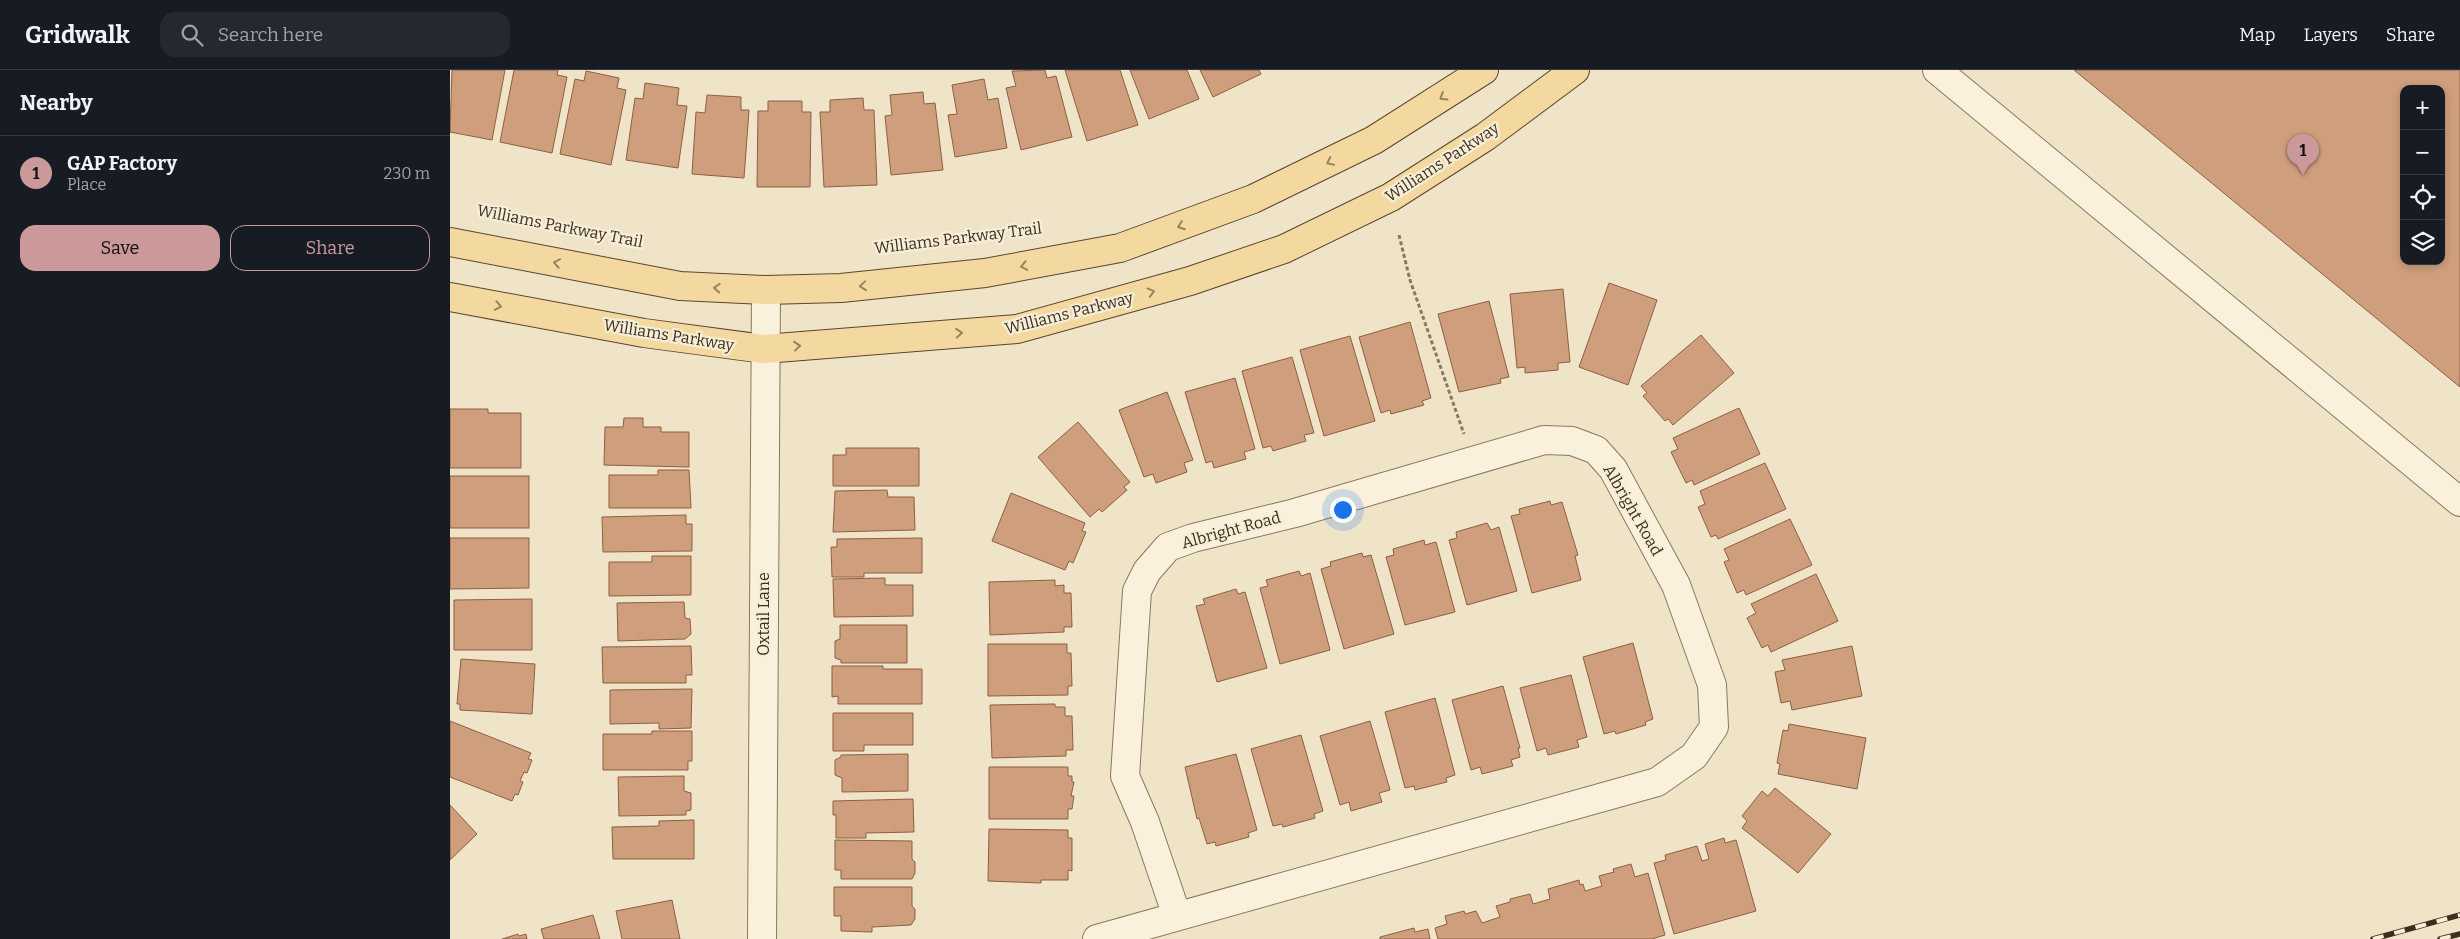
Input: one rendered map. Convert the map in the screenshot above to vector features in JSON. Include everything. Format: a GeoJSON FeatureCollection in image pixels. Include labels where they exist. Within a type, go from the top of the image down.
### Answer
{"type":"FeatureCollection","features":[{"type":"Feature","properties":{"kind":"main road"},"geometry":{"type":"LineString","coordinates":[[450,242],[680,286],[766,290],[841,288],[985,274],[1120,248],[1253,200],[1374,140],[1484,70]]}},
{"type":"Feature","properties":{"kind":"main road","name":"Williams Parkway"},"geometry":{"type":"LineString","coordinates":[[450,297],[644,332],[764,349],[1018,329],[1190,281],[1284,249],[1391,197],[1485,137],[1575,70]]}},
{"type":"Feature","properties":{"kind":"street"},"geometry":{"type":"LineString","coordinates":[[1937,70],[2460,502]]}},
{"type":"Feature","properties":{"kind":"street","name":"Oxtail Lane"},"geometry":{"type":"LineString","coordinates":[[762,939],[764,349],[766,290]]}},
{"type":"Feature","properties":{"kind":"street","name":"Albright Road"},"geometry":{"type":"LineString","coordinates":[[1097,939],[1657,782],[1694,756],[1714,727],[1712,685],[1676,585],[1614,469],[1596,450],[1572,441],[1544,440],[1295,513],[1193,538],[1168,547],[1147,571],[1138,591],[1125,776],[1145,822],[1177,916]]}},
{"type":"Feature","properties":{"kind":"path"},"geometry":{"type":"LineString","coordinates":[[1399,235],[1410,280],[1474,461]]}},
{"type":"Feature","properties":{"kind":"building"},"geometry":{"type":"Polygon","coordinates":[[[452,70],[505,70],[492,140],[450,132],[452,70]]]}},
{"type":"Feature","properties":{"kind":"building"},"geometry":{"type":"Polygon","coordinates":[[[514,70],[558,70],[557,75],[567,77],[552,153],[500,142],[514,70]]]}},
{"type":"Feature","properties":{"kind":"building"},"geometry":{"type":"Polygon","coordinates":[[[1045,70],[1047,78],[1056,76],[1072,137],[1021,150],[1006,88],[1016,86],[1012,71],[1045,70]]]}},
{"type":"Feature","properties":{"kind":"building"},"geometry":{"type":"Polygon","coordinates":[[[1065,70],[1120,70],[1138,125],[1087,141],[1065,70]]]}},
{"type":"Feature","properties":{"kind":"building"},"geometry":{"type":"Polygon","coordinates":[[[1130,70],[1187,70],[1199,99],[1149,119],[1130,70]]]}},
{"type":"Feature","properties":{"kind":"building"},"geometry":{"type":"Polygon","coordinates":[[[1200,70],[1259,70],[1261,74],[1213,97],[1200,70]]]}},
{"type":"Feature","properties":{"kind":"building"},"geometry":{"type":"Polygon","coordinates":[[[2074,70],[2460,70],[2460,387],[2074,70]]]}},
{"type":"Feature","properties":{"kind":"building"},"geometry":{"type":"Polygon","coordinates":[[[586,71],[619,78],[617,88],[626,90],[611,165],[560,154],[575,79],[584,81],[586,71]]]}},
{"type":"Feature","properties":{"kind":"building"},"geometry":{"type":"Polygon","coordinates":[[[984,79],[988,100],[998,98],[1007,148],[955,157],[948,115],[957,114],[952,85],[984,79]]]}},
{"type":"Feature","properties":{"kind":"building"},"geometry":{"type":"Polygon","coordinates":[[[645,83],[679,88],[677,105],[687,106],[678,168],[626,160],[635,98],[643,99],[645,83]]]}},
{"type":"Feature","properties":{"kind":"building"},"geometry":{"type":"Polygon","coordinates":[[[923,92],[924,104],[935,103],[943,170],[891,175],[885,116],[892,115],[890,95],[923,92]]]}},
{"type":"Feature","properties":{"kind":"building"},"geometry":{"type":"Polygon","coordinates":[[[707,95],[741,97],[741,110],[749,110],[744,178],[692,174],[696,112],[705,113],[707,95]]]}},
{"type":"Feature","properties":{"kind":"building"},"geometry":{"type":"Polygon","coordinates":[[[863,98],[864,110],[874,110],[877,185],[824,187],[820,112],[830,112],[830,100],[863,98]]]}},
{"type":"Feature","properties":{"kind":"building"},"geometry":{"type":"Polygon","coordinates":[[[768,101],[802,101],[802,112],[811,112],[810,187],[757,187],[758,111],[768,111],[768,101]]]}},
{"type":"Feature","properties":{"kind":"building"},"geometry":{"type":"Polygon","coordinates":[[[1609,283],[1657,300],[1628,385],[1579,367],[1609,283]]]}},
{"type":"Feature","properties":{"kind":"building"},"geometry":{"type":"Polygon","coordinates":[[[1563,289],[1570,362],[1558,363],[1558,370],[1525,373],[1525,367],[1517,368],[1510,294],[1563,289]]]}},
{"type":"Feature","properties":{"kind":"building"},"geometry":{"type":"Polygon","coordinates":[[[1489,301],[1509,377],[1500,379],[1501,383],[1459,392],[1438,314],[1489,301]]]}},
{"type":"Feature","properties":{"kind":"building"},"geometry":{"type":"Polygon","coordinates":[[[1410,322],[1431,398],[1422,401],[1424,405],[1391,414],[1390,410],[1381,413],[1359,337],[1410,322]]]}},
{"type":"Feature","properties":{"kind":"building"},"geometry":{"type":"Polygon","coordinates":[[[1701,335],[1734,373],[1673,425],[1668,419],[1665,421],[1643,396],[1647,393],[1641,386],[1701,335]]]}},
{"type":"Feature","properties":{"kind":"building"},"geometry":{"type":"Polygon","coordinates":[[[1350,336],[1375,421],[1324,436],[1300,350],[1350,336]]]}},
{"type":"Feature","properties":{"kind":"building"},"geometry":{"type":"Polygon","coordinates":[[[1292,357],[1314,433],[1304,435],[1306,441],[1273,451],[1271,446],[1263,448],[1242,371],[1292,357]]]}},
{"type":"Feature","properties":{"kind":"building"},"geometry":{"type":"Polygon","coordinates":[[[1235,378],[1255,449],[1244,452],[1246,459],[1214,468],[1212,461],[1206,463],[1185,392],[1235,378]]]}},
{"type":"Feature","properties":{"kind":"building"},"geometry":{"type":"Polygon","coordinates":[[[1167,392],[1193,460],[1184,463],[1187,472],[1156,483],[1153,474],[1144,477],[1119,410],[1167,392]]]}},
{"type":"Feature","properties":{"kind":"building"},"geometry":{"type":"Polygon","coordinates":[[[1739,408],[1760,454],[1694,485],[1692,480],[1686,483],[1671,452],[1678,449],[1673,438],[1739,408]]]}},
{"type":"Feature","properties":{"kind":"building"},"geometry":{"type":"Polygon","coordinates":[[[450,409],[488,409],[488,413],[521,413],[521,468],[450,468],[450,409]]]}},
{"type":"Feature","properties":{"kind":"building"},"geometry":{"type":"Polygon","coordinates":[[[624,418],[643,418],[643,427],[661,427],[661,432],[689,432],[689,467],[604,465],[605,427],[623,427],[624,418]]]}},
{"type":"Feature","properties":{"kind":"building"},"geometry":{"type":"Polygon","coordinates":[[[1078,422],[1130,482],[1124,487],[1127,490],[1102,512],[1099,509],[1090,517],[1038,457],[1078,422]]]}},
{"type":"Feature","properties":{"kind":"building"},"geometry":{"type":"Polygon","coordinates":[[[846,448],[919,448],[919,486],[833,486],[833,455],[846,455],[846,448]]]}},
{"type":"Feature","properties":{"kind":"building"},"geometry":{"type":"Polygon","coordinates":[[[1765,463],[1786,509],[1718,539],[1716,535],[1711,537],[1698,507],[1705,504],[1700,491],[1765,463]]]}},
{"type":"Feature","properties":{"kind":"building"},"geometry":{"type":"Polygon","coordinates":[[[658,470],[689,470],[691,508],[609,508],[609,475],[658,475],[658,470]]]}},
{"type":"Feature","properties":{"kind":"building"},"geometry":{"type":"Polygon","coordinates":[[[450,476],[529,476],[529,528],[450,528],[450,476]]]}},
{"type":"Feature","properties":{"kind":"building"},"geometry":{"type":"Polygon","coordinates":[[[887,490],[888,497],[914,497],[915,530],[833,532],[835,491],[887,490]]]}},
{"type":"Feature","properties":{"kind":"building"},"geometry":{"type":"Polygon","coordinates":[[[1011,493],[1085,523],[1082,531],[1086,532],[1073,563],[1069,561],[1065,570],[992,541],[1011,493]]]}},
{"type":"Feature","properties":{"kind":"building"},"geometry":{"type":"Polygon","coordinates":[[[1550,501],[1551,505],[1562,502],[1578,555],[1575,556],[1581,580],[1532,593],[1511,516],[1520,514],[1519,509],[1550,501]]]}},
{"type":"Feature","properties":{"kind":"building"},"geometry":{"type":"Polygon","coordinates":[[[686,515],[686,524],[692,524],[692,551],[603,552],[602,517],[686,515]]]}},
{"type":"Feature","properties":{"kind":"building"},"geometry":{"type":"Polygon","coordinates":[[[1790,519],[1812,565],[1746,595],[1744,590],[1737,593],[1724,562],[1729,560],[1724,549],[1790,519]]]}},
{"type":"Feature","properties":{"kind":"building"},"geometry":{"type":"Polygon","coordinates":[[[1487,523],[1491,530],[1499,527],[1517,591],[1467,605],[1449,540],[1457,538],[1456,532],[1487,523]]]}},
{"type":"Feature","properties":{"kind":"building"},"geometry":{"type":"Polygon","coordinates":[[[450,538],[529,538],[529,588],[450,589],[450,538]]]}},
{"type":"Feature","properties":{"kind":"building"},"geometry":{"type":"Polygon","coordinates":[[[922,538],[922,573],[864,573],[864,577],[832,577],[831,547],[837,547],[837,539],[922,538]]]}},
{"type":"Feature","properties":{"kind":"building"},"geometry":{"type":"Polygon","coordinates":[[[1424,540],[1425,545],[1436,542],[1455,612],[1405,625],[1386,557],[1394,555],[1393,549],[1424,540]]]}},
{"type":"Feature","properties":{"kind":"building"},"geometry":{"type":"Polygon","coordinates":[[[1362,553],[1363,557],[1371,555],[1394,634],[1344,649],[1321,569],[1331,566],[1330,562],[1362,553]]]}},
{"type":"Feature","properties":{"kind":"building"},"geometry":{"type":"Polygon","coordinates":[[[652,556],[691,556],[691,595],[609,596],[609,562],[652,562],[652,556]]]}},
{"type":"Feature","properties":{"kind":"building"},"geometry":{"type":"Polygon","coordinates":[[[1299,571],[1301,576],[1310,573],[1330,650],[1280,664],[1260,588],[1268,586],[1266,580],[1299,571]]]}},
{"type":"Feature","properties":{"kind":"building"},"geometry":{"type":"Polygon","coordinates":[[[1816,574],[1838,621],[1771,652],[1768,645],[1762,648],[1747,618],[1756,613],[1751,604],[1816,574]]]}},
{"type":"Feature","properties":{"kind":"building"},"geometry":{"type":"Polygon","coordinates":[[[885,578],[885,585],[913,585],[913,616],[834,617],[833,579],[885,578]]]}},
{"type":"Feature","properties":{"kind":"building"},"geometry":{"type":"Polygon","coordinates":[[[1055,580],[1055,586],[1064,585],[1064,593],[1071,593],[1072,627],[1064,627],[1064,632],[990,635],[989,582],[1055,580]]]}},
{"type":"Feature","properties":{"kind":"building"},"geometry":{"type":"Polygon","coordinates":[[[1236,589],[1238,594],[1245,592],[1267,668],[1217,682],[1196,606],[1205,604],[1203,599],[1236,589]]]}},
{"type":"Feature","properties":{"kind":"building"},"geometry":{"type":"Polygon","coordinates":[[[532,599],[532,650],[454,650],[454,600],[532,599]]]}},
{"type":"Feature","properties":{"kind":"building"},"geometry":{"type":"Polygon","coordinates":[[[684,602],[685,618],[690,619],[691,634],[685,639],[618,641],[617,603],[684,602]]]}},
{"type":"Feature","properties":{"kind":"building"},"geometry":{"type":"Polygon","coordinates":[[[840,625],[907,625],[907,663],[841,663],[841,660],[835,658],[835,641],[840,639],[840,625]]]}},
{"type":"Feature","properties":{"kind":"building"},"geometry":{"type":"Polygon","coordinates":[[[1633,643],[1653,719],[1645,722],[1646,725],[1616,734],[1615,731],[1604,734],[1583,657],[1633,643]]]}},
{"type":"Feature","properties":{"kind":"building"},"geometry":{"type":"Polygon","coordinates":[[[988,644],[1067,644],[1067,653],[1071,653],[1072,686],[1068,686],[1068,695],[988,696],[988,644]]]}},
{"type":"Feature","properties":{"kind":"building"},"geometry":{"type":"Polygon","coordinates":[[[691,646],[692,675],[686,675],[686,683],[603,683],[602,647],[691,646]]]}},
{"type":"Feature","properties":{"kind":"building"},"geometry":{"type":"Polygon","coordinates":[[[1852,646],[1862,696],[1792,710],[1790,701],[1781,703],[1775,672],[1785,670],[1782,660],[1852,646]]]}},
{"type":"Feature","properties":{"kind":"building"},"geometry":{"type":"Polygon","coordinates":[[[461,659],[535,664],[532,714],[460,710],[460,704],[457,704],[461,659]]]}},
{"type":"Feature","properties":{"kind":"building"},"geometry":{"type":"Polygon","coordinates":[[[832,666],[883,666],[883,669],[922,669],[922,704],[838,704],[838,696],[832,697],[832,666]]]}},
{"type":"Feature","properties":{"kind":"building"},"geometry":{"type":"Polygon","coordinates":[[[1571,675],[1587,737],[1577,740],[1579,747],[1548,755],[1546,748],[1537,751],[1520,688],[1571,675]]]}},
{"type":"Feature","properties":{"kind":"building"},"geometry":{"type":"Polygon","coordinates":[[[1503,686],[1520,748],[1518,748],[1520,757],[1511,760],[1513,766],[1482,774],[1480,767],[1471,770],[1452,700],[1503,686]]]}},
{"type":"Feature","properties":{"kind":"building"},"geometry":{"type":"Polygon","coordinates":[[[692,689],[691,728],[659,729],[659,723],[610,724],[610,690],[692,689]]]}},
{"type":"Feature","properties":{"kind":"building"},"geometry":{"type":"Polygon","coordinates":[[[1435,698],[1455,775],[1446,778],[1447,782],[1415,790],[1414,786],[1405,788],[1385,712],[1435,698]]]}},
{"type":"Feature","properties":{"kind":"building"},"geometry":{"type":"Polygon","coordinates":[[[1055,704],[1055,707],[1065,707],[1065,716],[1072,716],[1073,750],[1066,750],[1066,756],[992,758],[990,705],[1055,704]]]}},
{"type":"Feature","properties":{"kind":"building"},"geometry":{"type":"Polygon","coordinates":[[[833,713],[913,713],[913,745],[864,745],[864,751],[833,751],[833,713]]]}},
{"type":"Feature","properties":{"kind":"building"},"geometry":{"type":"Polygon","coordinates":[[[450,721],[531,753],[528,759],[532,760],[527,773],[524,772],[520,781],[523,782],[518,795],[515,794],[512,801],[450,777],[450,721]]]}},
{"type":"Feature","properties":{"kind":"building"},"geometry":{"type":"Polygon","coordinates":[[[1370,721],[1390,790],[1379,793],[1382,802],[1351,811],[1349,802],[1340,805],[1320,736],[1370,721]]]}},
{"type":"Feature","properties":{"kind":"building"},"geometry":{"type":"Polygon","coordinates":[[[1789,724],[1866,738],[1857,789],[1778,774],[1780,764],[1777,763],[1783,730],[1788,731],[1789,724]]]}},
{"type":"Feature","properties":{"kind":"building"},"geometry":{"type":"Polygon","coordinates":[[[652,731],[692,731],[692,761],[688,761],[688,770],[603,770],[603,734],[652,734],[652,731]]]}},
{"type":"Feature","properties":{"kind":"building"},"geometry":{"type":"Polygon","coordinates":[[[1301,735],[1323,811],[1314,814],[1315,818],[1283,827],[1282,824],[1273,826],[1251,749],[1301,735]]]}},
{"type":"Feature","properties":{"kind":"building"},"geometry":{"type":"Polygon","coordinates":[[[908,754],[908,791],[842,792],[842,778],[835,775],[835,760],[841,757],[841,755],[908,754]]]}},
{"type":"Feature","properties":{"kind":"building"},"geometry":{"type":"Polygon","coordinates":[[[1236,754],[1257,830],[1248,833],[1249,837],[1216,846],[1215,842],[1207,844],[1199,818],[1197,819],[1185,767],[1236,754]]]}},
{"type":"Feature","properties":{"kind":"building"},"geometry":{"type":"Polygon","coordinates":[[[989,767],[1068,767],[1068,776],[1072,776],[1072,782],[1074,782],[1071,796],[1074,796],[1072,809],[1068,809],[1068,819],[989,819],[989,767]]]}},
{"type":"Feature","properties":{"kind":"building"},"geometry":{"type":"Polygon","coordinates":[[[684,776],[684,791],[691,793],[691,810],[686,811],[686,815],[619,816],[618,777],[684,776]]]}},
{"type":"Feature","properties":{"kind":"building"},"geometry":{"type":"Polygon","coordinates":[[[1775,788],[1831,834],[1798,873],[1742,828],[1747,821],[1742,816],[1762,791],[1768,796],[1775,788]]]}},
{"type":"Feature","properties":{"kind":"building"},"geometry":{"type":"Polygon","coordinates":[[[913,799],[914,832],[866,833],[866,838],[836,838],[836,815],[833,815],[833,801],[913,799]]]}},
{"type":"Feature","properties":{"kind":"building"},"geometry":{"type":"Polygon","coordinates":[[[450,805],[477,834],[450,860],[450,805]]]}},
{"type":"Feature","properties":{"kind":"building"},"geometry":{"type":"Polygon","coordinates":[[[694,820],[694,859],[613,859],[612,827],[659,826],[659,821],[694,820]]]}},
{"type":"Feature","properties":{"kind":"building"},"geometry":{"type":"Polygon","coordinates":[[[989,829],[1068,830],[1068,838],[1072,838],[1072,871],[1068,870],[1068,880],[1041,880],[1041,883],[988,881],[989,829]]]}},
{"type":"Feature","properties":{"kind":"building"},"geometry":{"type":"Polygon","coordinates":[[[1724,838],[1725,843],[1736,840],[1756,911],[1674,934],[1654,863],[1666,860],[1665,855],[1697,846],[1702,861],[1709,859],[1705,844],[1724,838]]]}},
{"type":"Feature","properties":{"kind":"building"},"geometry":{"type":"Polygon","coordinates":[[[835,840],[912,841],[912,859],[915,862],[915,873],[912,879],[841,879],[841,870],[835,870],[835,840]]]}},
{"type":"Feature","properties":{"kind":"building"},"geometry":{"type":"Polygon","coordinates":[[[1631,864],[1635,877],[1648,873],[1665,935],[1652,939],[1438,939],[1435,928],[1447,924],[1445,916],[1464,911],[1465,914],[1476,911],[1482,923],[1500,917],[1496,906],[1510,902],[1510,899],[1530,894],[1533,904],[1550,899],[1548,889],[1579,880],[1580,885],[1583,884],[1585,891],[1602,886],[1599,876],[1614,872],[1613,869],[1631,864]]]}},
{"type":"Feature","properties":{"kind":"building"},"geometry":{"type":"Polygon","coordinates":[[[834,887],[912,887],[912,906],[915,909],[915,919],[911,925],[872,927],[872,932],[841,931],[841,916],[834,916],[834,887]]]}},
{"type":"Feature","properties":{"kind":"building"},"geometry":{"type":"Polygon","coordinates":[[[672,900],[680,939],[622,939],[616,911],[672,900]]]}},
{"type":"Feature","properties":{"kind":"building"},"geometry":{"type":"Polygon","coordinates":[[[593,915],[600,939],[544,939],[541,929],[593,915]]]}},
{"type":"Feature","properties":{"kind":"building"},"geometry":{"type":"Polygon","coordinates":[[[1414,928],[1415,932],[1428,929],[1430,939],[1380,939],[1380,937],[1414,928]]]}},
{"type":"Feature","properties":{"kind":"building"},"geometry":{"type":"Polygon","coordinates":[[[518,934],[519,936],[526,934],[527,939],[502,939],[518,934]]]}},
{"type":"Feature","properties":{"kind":"railway"},"geometry":{"type":"LineString","coordinates":[[2373,939],[2460,915]]}},
{"type":"Feature","properties":{"kind":"railway"},"geometry":{"type":"LineString","coordinates":[[2440,939],[2460,934]]}},
{"type":"Feature","properties":{"kind":"place","name":"GAP Factory"},"geometry":{"type":"Point","coordinates":[2303,175]}}]}
